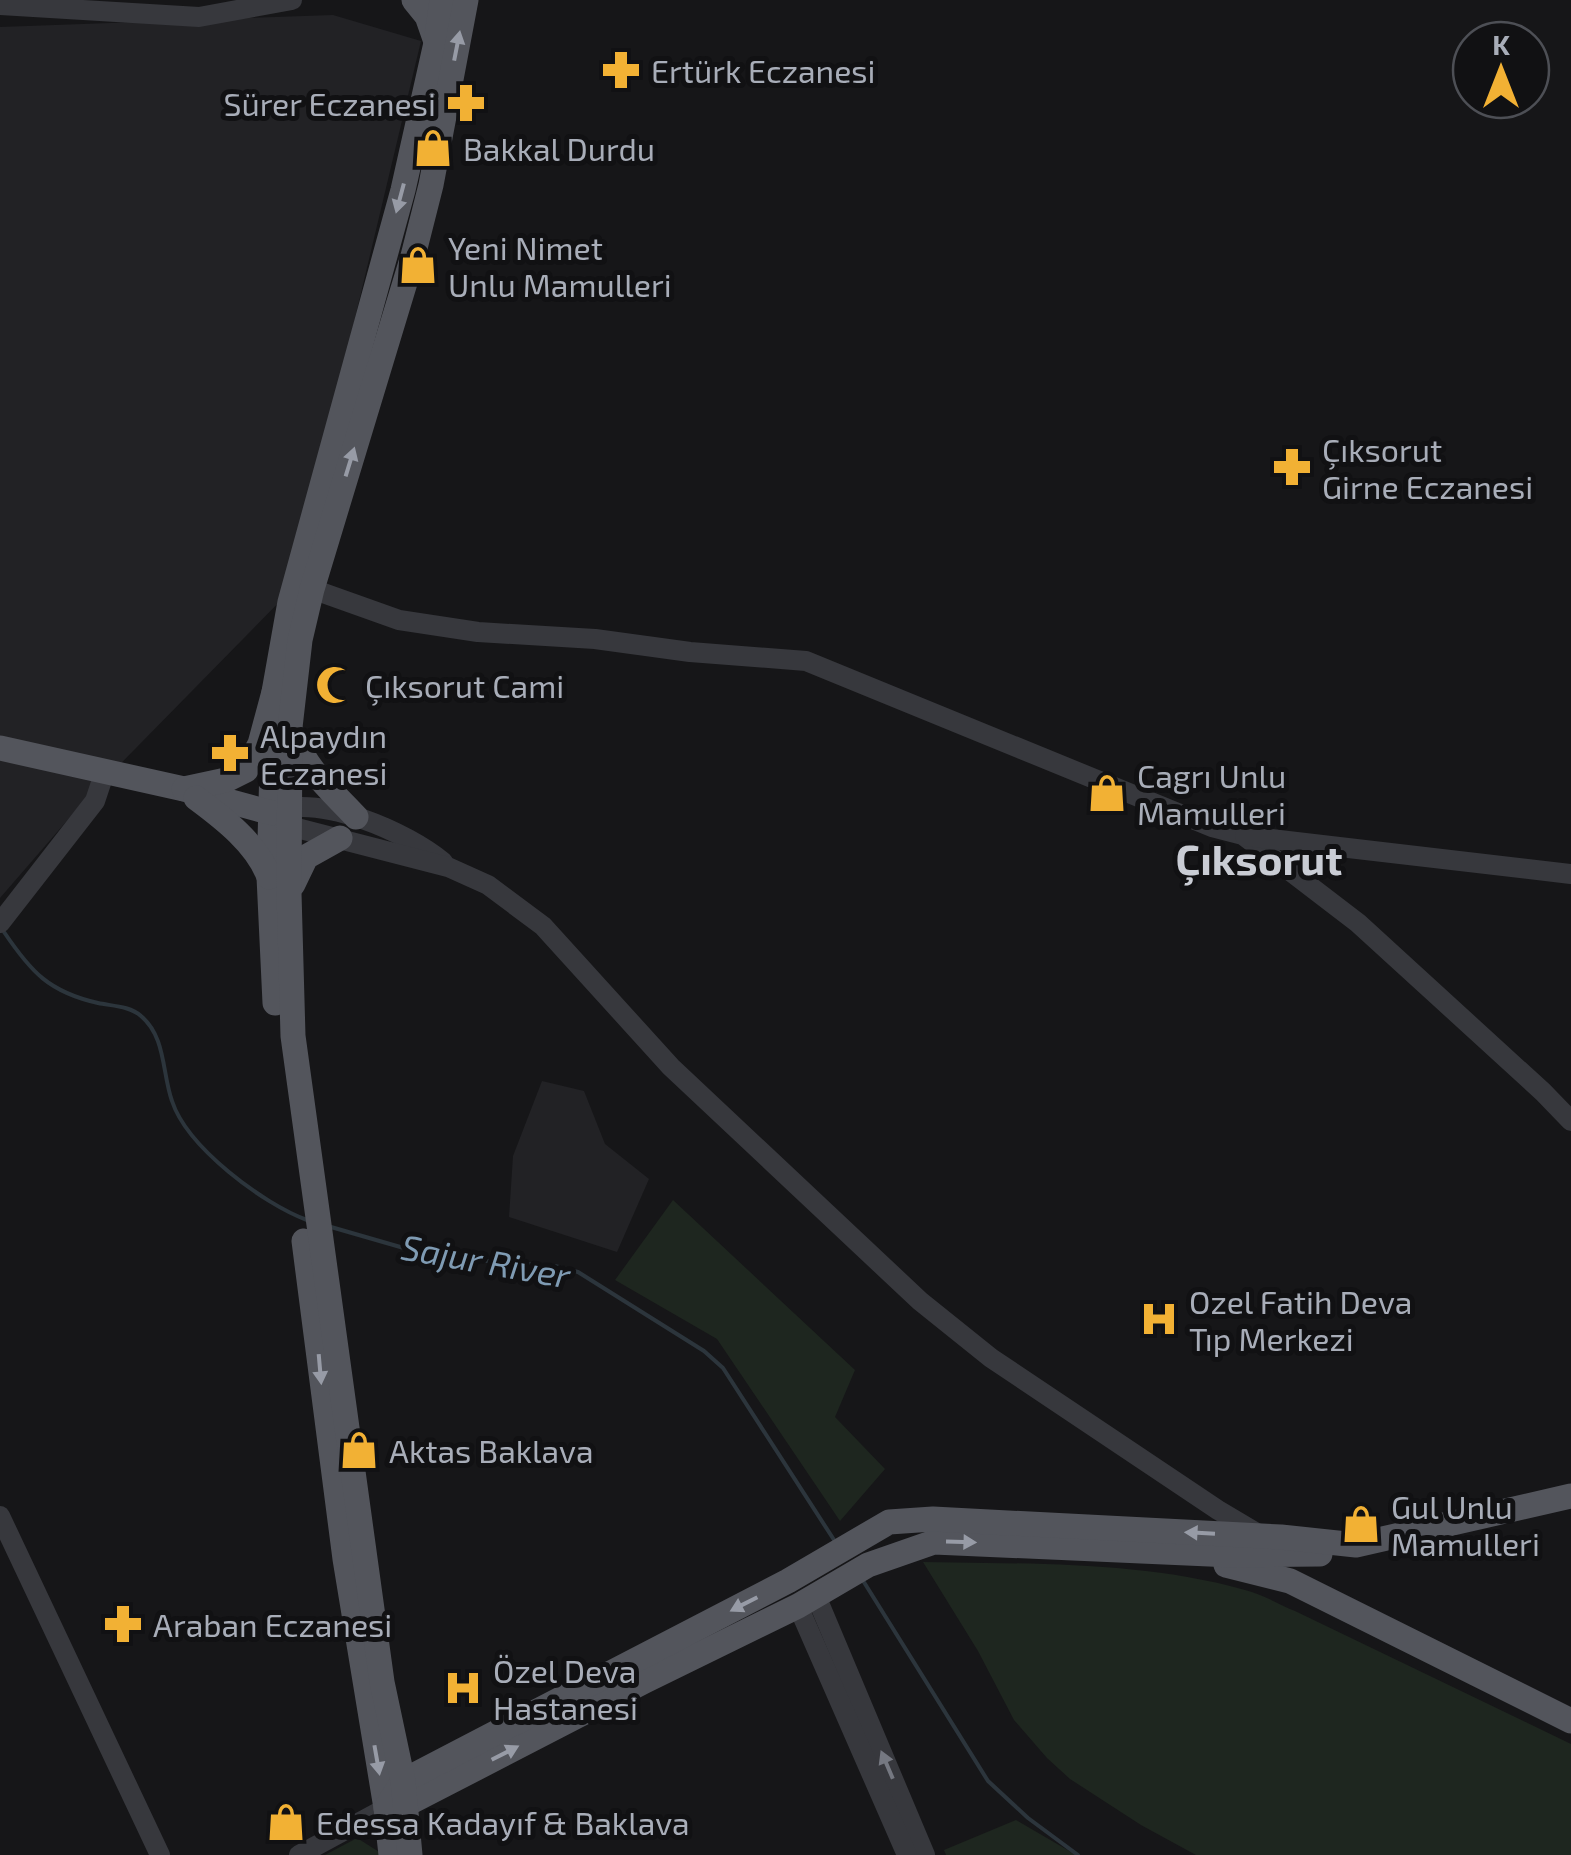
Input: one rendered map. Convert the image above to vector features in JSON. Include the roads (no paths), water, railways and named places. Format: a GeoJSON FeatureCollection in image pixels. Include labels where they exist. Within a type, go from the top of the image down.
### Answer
{"type":"FeatureCollection","features":[{"type":"Feature","properties":{"kind":"main road"},"geometry":{"type":"LineString","coordinates":[[414,0],[427,16],[436,44]]}},
{"type":"Feature","properties":{"kind":"main road"},"geometry":{"type":"LineString","coordinates":[[184,789],[226,780],[246,770],[260,744],[290,602],[403,190],[442,0]]}},
{"type":"Feature","properties":{"kind":"main road"},"geometry":{"type":"LineString","coordinates":[[390,1855],[398,1798],[324,1263],[306,1199],[277,1032],[279,885],[300,640],[413,256],[431,185],[466,0]]}},
{"type":"Feature","properties":{"kind":"main road"},"geometry":{"type":"LineString","coordinates":[[274,692],[283,815]]}},
{"type":"Feature","properties":{"kind":"main road"},"geometry":{"type":"LineString","coordinates":[[290,726],[299,751],[314,772],[356,816]]}},
{"type":"Feature","properties":{"kind":"main road"},"geometry":{"type":"LineString","coordinates":[[0,748],[283,815]]}},
{"type":"Feature","properties":{"kind":"main road"},"geometry":{"type":"LineString","coordinates":[[184,789],[221,817],[264,861],[279,885]]}},
{"type":"Feature","properties":{"kind":"main road"},"geometry":{"type":"LineString","coordinates":[[279,885],[306,857],[340,838]]}},
{"type":"Feature","properties":{"kind":"main road"},"geometry":{"type":"LineString","coordinates":[[306,1199],[303,1238],[345,1558],[410,1855]]}},
{"type":"Feature","properties":{"kind":"main road"},"geometry":{"type":"LineString","coordinates":[[398,1798],[889,1522],[920,1519],[1262,1536],[1356,1545],[1571,1496]]}},
{"type":"Feature","properties":{"kind":"main road"},"geometry":{"type":"LineString","coordinates":[[398,1798],[807,1601],[868,1565],[934,1542],[1232,1556],[1320,1554],[1382,1548],[1571,1512]]}},
{"type":"Feature","properties":{"kind":"main road"},"geometry":{"type":"LineString","coordinates":[[1151,1550],[1290,1581],[1571,1721]]}},
{"type":"Feature","properties":{"kind":"main road"},"geometry":{"type":"LineString","coordinates":[[1290,1581],[1320,1554]]}},
{"type":"Feature","properties":{"kind":"street"},"geometry":{"type":"LineString","coordinates":[[0,5],[199,18],[292,0]]}},
{"type":"Feature","properties":{"kind":"street"},"geometry":{"type":"LineString","coordinates":[[312,589],[398,620],[474,632],[595,638],[690,652],[806,660],[1212,827],[1243,836],[1571,874]]}},
{"type":"Feature","properties":{"kind":"street"},"geometry":{"type":"LineString","coordinates":[[0,922],[95,801],[105,771]]}},
{"type":"Feature","properties":{"kind":"street"},"geometry":{"type":"LineString","coordinates":[[283,815],[356,816],[425,847],[448,867]]}},
{"type":"Feature","properties":{"kind":"street"},"geometry":{"type":"LineString","coordinates":[[283,815],[340,838],[448,867],[488,885],[543,926],[670,1067],[910,1293],[960,1334],[1262,1536]]}},
{"type":"Feature","properties":{"kind":"street"},"geometry":{"type":"LineString","coordinates":[[1243,836],[1394,954],[1571,1122]]}},
{"type":"Feature","properties":{"kind":"street"},"geometry":{"type":"LineString","coordinates":[[0,1516],[160,1855]]}},
{"type":"Feature","properties":{"kind":"street"},"geometry":{"type":"LineString","coordinates":[[807,1601],[907,1855]]}},
{"type":"Feature","properties":{"kind":"street"},"geometry":{"type":"LineString","coordinates":[[807,1601],[925,1855]]}},
{"type":"Feature","properties":{"kind":"street"},"geometry":{"type":"LineString","coordinates":[[299,1855],[398,1798]]}},
{"type":"Feature","properties":{"kind":"waterway","name":"Sajur River"},"geometry":{"type":"LineString","coordinates":[[4,932],[33,969],[54,986],[141,1016],[155,1034],[172,1101],[193,1137],[249,1187],[307,1220]]}},
{"type":"Feature","properties":{"kind":"waterway","name":"Sajur River"},"geometry":{"type":"LineString","coordinates":[[331,1227],[435,1257],[555,1266],[578,1272],[704,1351],[723,1368],[836,1543]]}},
{"type":"Feature","properties":{"kind":"waterway","name":"Sajur River"},"geometry":{"type":"LineString","coordinates":[[862,1579],[988,1781],[1028,1818],[1078,1855]]}},
{"type":"Feature","properties":{"kind":"place","name":"Ertürk Eczanesi"},"geometry":{"type":"Point","coordinates":[621,70]}},
{"type":"Feature","properties":{"kind":"place","name":"Sürer Eczanesi"},"geometry":{"type":"Point","coordinates":[466,103]}},
{"type":"Feature","properties":{"kind":"place","name":"Bakkal Durdu"},"geometry":{"type":"Point","coordinates":[433,148]}},
{"type":"Feature","properties":{"kind":"place","name":"Yeni Nimet Unlu Mamulleri"},"geometry":{"type":"Point","coordinates":[418,265]}},
{"type":"Feature","properties":{"kind":"place","name":"Çıksorut Girne Eczanesi"},"geometry":{"type":"Point","coordinates":[1292,467]}},
{"type":"Feature","properties":{"kind":"place","name":"Çıksorut Cami"},"geometry":{"type":"Point","coordinates":[335,685]}},
{"type":"Feature","properties":{"kind":"place","name":"Alpaydın Eczanesi"},"geometry":{"type":"Point","coordinates":[230,753]}},
{"type":"Feature","properties":{"kind":"place","name":"Cagrı Unlu Mamulleri"},"geometry":{"type":"Point","coordinates":[1107,793]}},
{"type":"Feature","properties":{"kind":"place","name":"Ozel Fatih Deva Tıp Merkezi"},"geometry":{"type":"Point","coordinates":[1159,1319]}},
{"type":"Feature","properties":{"kind":"place","name":"Aktas Baklava"},"geometry":{"type":"Point","coordinates":[359,1450]}},
{"type":"Feature","properties":{"kind":"place","name":"Gul Unlu Mamulleri"},"geometry":{"type":"Point","coordinates":[1361,1524]}},
{"type":"Feature","properties":{"kind":"place","name":"Araban Eczanesi"},"geometry":{"type":"Point","coordinates":[123,1624]}},
{"type":"Feature","properties":{"kind":"place","name":"Özel Deva Hastanesi"},"geometry":{"type":"Point","coordinates":[463,1688]}},
{"type":"Feature","properties":{"kind":"place","name":"Edessa Kadayıf & Baklava"},"geometry":{"type":"Point","coordinates":[286,1822]}},
{"type":"Feature","properties":{"kind":"district","name":"Çıksorut"},"geometry":{"type":"Point","coordinates":[1259,858]}}]}
